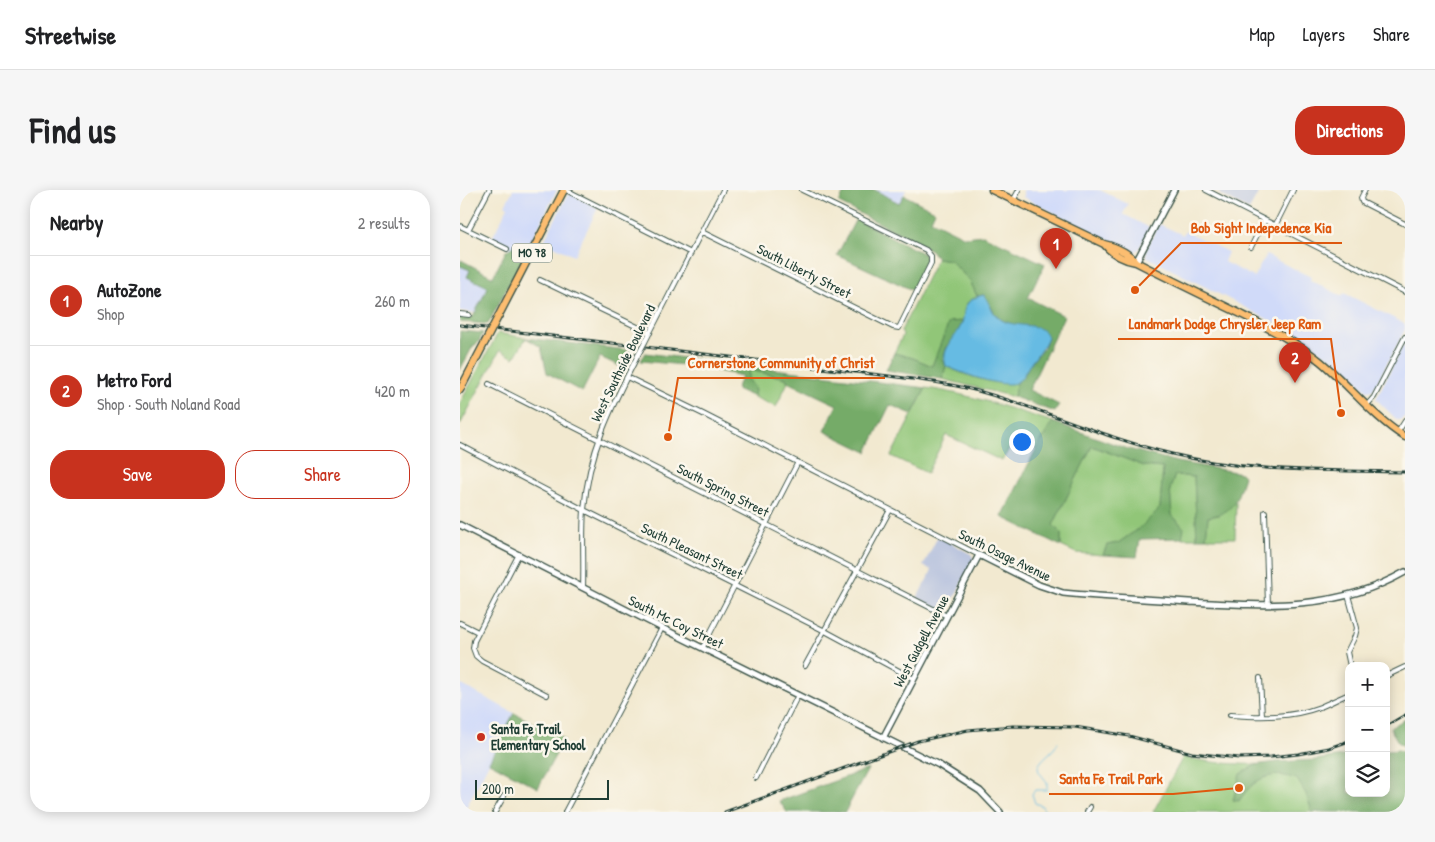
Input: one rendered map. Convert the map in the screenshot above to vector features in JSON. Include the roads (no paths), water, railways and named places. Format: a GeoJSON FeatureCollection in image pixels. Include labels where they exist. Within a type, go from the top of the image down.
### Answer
{"type":"FeatureCollection","features":[{"type":"Feature","properties":{"kind":"main road","name":"MO 78"},"geometry":{"type":"LineString","coordinates":[[460,390],[565,190]]}},
{"type":"Feature","properties":{"kind":"main road"},"geometry":{"type":"LineString","coordinates":[[992,190],[1104,244],[1115,247],[1131,256],[1136,262],[1268,328],[1292,342],[1320,361],[1405,437]]}},
{"type":"Feature","properties":{"kind":"street"},"geometry":{"type":"LineString","coordinates":[[468,230],[489,190]]}},
{"type":"Feature","properties":{"kind":"street"},"geometry":{"type":"LineString","coordinates":[[565,190],[691,253]]}},
{"type":"Feature","properties":{"kind":"street","name":"West Southside Boulevard"},"geometry":{"type":"LineString","coordinates":[[583,588],[584,510],[589,475],[598,440],[611,406],[723,190]]}},
{"type":"Feature","properties":{"kind":"street","name":"South Liberty Street"},"geometry":{"type":"LineString","coordinates":[[702,232],[898,329],[931,263],[931,256],[926,250],[802,190]]}},
{"type":"Feature","properties":{"kind":"street"},"geometry":{"type":"LineString","coordinates":[[1013,201],[1019,190]]}},
{"type":"Feature","properties":{"kind":"street"},"geometry":{"type":"LineString","coordinates":[[1136,262],[1174,190]]}},
{"type":"Feature","properties":{"kind":"street"},"geometry":{"type":"LineString","coordinates":[[1206,190],[1405,292]]}},
{"type":"Feature","properties":{"kind":"street"},"geometry":{"type":"LineString","coordinates":[[1274,226],[1294,190]]}},
{"type":"Feature","properties":{"kind":"street"},"geometry":{"type":"LineString","coordinates":[[1365,190],[1361,201],[1405,224]]}},
{"type":"Feature","properties":{"kind":"street"},"geometry":{"type":"LineString","coordinates":[[1251,247],[1264,221]]}},
{"type":"Feature","properties":{"kind":"street"},"geometry":{"type":"LineString","coordinates":[[460,226],[507,249]]}},
{"type":"Feature","properties":{"kind":"street"},"geometry":{"type":"LineString","coordinates":[[540,280],[650,333]]}},
{"type":"Feature","properties":{"kind":"street"},"geometry":{"type":"LineString","coordinates":[[460,314],[469,314]]}},
{"type":"Feature","properties":{"kind":"street"},"geometry":{"type":"LineString","coordinates":[[1367,405],[1374,397],[1405,337]]}},
{"type":"Feature","properties":{"kind":"street","name":"South Osage Avenue"},"geometry":{"type":"LineString","coordinates":[[627,377],[669,396],[1039,585],[1063,593],[1220,604],[1268,605],[1312,603],[1374,587],[1405,572]]}},
{"type":"Feature","properties":{"kind":"street","name":"South Spring Street"},"geometry":{"type":"LineString","coordinates":[[489,384],[947,616]]}},
{"type":"Feature","properties":{"kind":"street"},"geometry":{"type":"LineString","coordinates":[[1398,432],[1405,421]]}},
{"type":"Feature","properties":{"kind":"street","name":"South Pleasant Street"},"geometry":{"type":"LineString","coordinates":[[460,445],[584,510],[826,631],[914,679]]}},
{"type":"Feature","properties":{"kind":"street"},"geometry":{"type":"LineString","coordinates":[[702,647],[798,462]]}},
{"type":"Feature","properties":{"kind":"street"},"geometry":{"type":"LineString","coordinates":[[805,666],[826,631],[890,510]]}},
{"type":"Feature","properties":{"kind":"street"},"geometry":{"type":"LineString","coordinates":[[1265,512],[1268,605]]}},
{"type":"Feature","properties":{"kind":"street","name":"South Mc Coy Street"},"geometry":{"type":"LineString","coordinates":[[460,525],[947,770],[980,791],[1000,812]]}},
{"type":"Feature","properties":{"kind":"street"},"geometry":{"type":"LineString","coordinates":[[519,554],[478,632],[473,648],[477,658],[524,681],[547,695]]}},
{"type":"Feature","properties":{"kind":"street","name":"West Gudgell Avenue"},"geometry":{"type":"LineString","coordinates":[[883,738],[979,555]]}},
{"type":"Feature","properties":{"kind":"street"},"geometry":{"type":"LineString","coordinates":[[1348,595],[1357,628],[1347,652],[1349,662]]}},
{"type":"Feature","properties":{"kind":"street"},"geometry":{"type":"LineString","coordinates":[[460,623],[478,632]]}},
{"type":"Feature","properties":{"kind":"street"},"geometry":{"type":"LineString","coordinates":[[565,812],[662,628]]}},
{"type":"Feature","properties":{"kind":"street"},"geometry":{"type":"LineString","coordinates":[[1390,674],[1405,667]]}},
{"type":"Feature","properties":{"kind":"street"},"geometry":{"type":"LineString","coordinates":[[1260,678],[1262,716]]}},
{"type":"Feature","properties":{"kind":"street"},"geometry":{"type":"LineString","coordinates":[[756,778],[798,696]]}},
{"type":"Feature","properties":{"kind":"street"},"geometry":{"type":"LineString","coordinates":[[1230,715],[1291,715],[1319,708],[1345,696]]}},
{"type":"Feature","properties":{"kind":"street"},"geometry":{"type":"LineString","coordinates":[[495,812],[504,796]]}},
{"type":"Feature","properties":{"kind":"street"},"geometry":{"type":"LineString","coordinates":[[1087,812],[1090,807]]}},
{"type":"Feature","properties":{"kind":"water"},"geometry":{"type":"Polygon","coordinates":[[[984,295],[992,310],[1005,322],[1039,328],[1048,337],[1023,376],[1017,382],[1003,384],[993,382],[946,366],[945,354],[962,323],[968,302],[984,295]]]}},
{"type":"Feature","properties":{"kind":"waterway"},"geometry":{"type":"LineString","coordinates":[[1045,812],[1042,806],[1035,803],[1032,794],[1035,790],[1047,790],[1047,782],[1039,772],[1038,767],[1058,742]]}},
{"type":"Feature","properties":{"kind":"railway"},"geometry":{"type":"LineString","coordinates":[[460,325],[889,376],[949,385],[1008,400],[1148,448],[1230,465],[1259,468],[1405,472]]}},
{"type":"Feature","properties":{"kind":"railway"},"geometry":{"type":"LineString","coordinates":[[1390,724],[1405,715]]}},
{"type":"Feature","properties":{"kind":"railway"},"geometry":{"type":"LineString","coordinates":[[725,812],[918,741],[968,730],[1013,726],[1075,727],[1129,736],[1192,753],[1239,758],[1298,754],[1329,748],[1345,742]]}},
{"type":"Feature","properties":{"kind":"place","name":"AutoZone"},"geometry":{"type":"Point","coordinates":[1056,269]}},
{"type":"Feature","properties":{"kind":"place","name":"Bob Sight Indepedence Kia"},"geometry":{"type":"Point","coordinates":[1135,290]}},
{"type":"Feature","properties":{"kind":"place","name":"Metro Ford"},"geometry":{"type":"Point","coordinates":[1295,383]}},
{"type":"Feature","properties":{"kind":"place","name":"Landmark Dodge Chrysler Jeep Ram"},"geometry":{"type":"Point","coordinates":[1341,413]}},
{"type":"Feature","properties":{"kind":"place","name":"Cornerstone Community of Christ"},"geometry":{"type":"Point","coordinates":[668,437]}},
{"type":"Feature","properties":{"kind":"place","name":"Santa Fe Trail Elementary School"},"geometry":{"type":"Point","coordinates":[481,737]}},
{"type":"Feature","properties":{"kind":"place","name":"Santa Fe Trail Park"},"geometry":{"type":"Point","coordinates":[1239,788]}}]}
